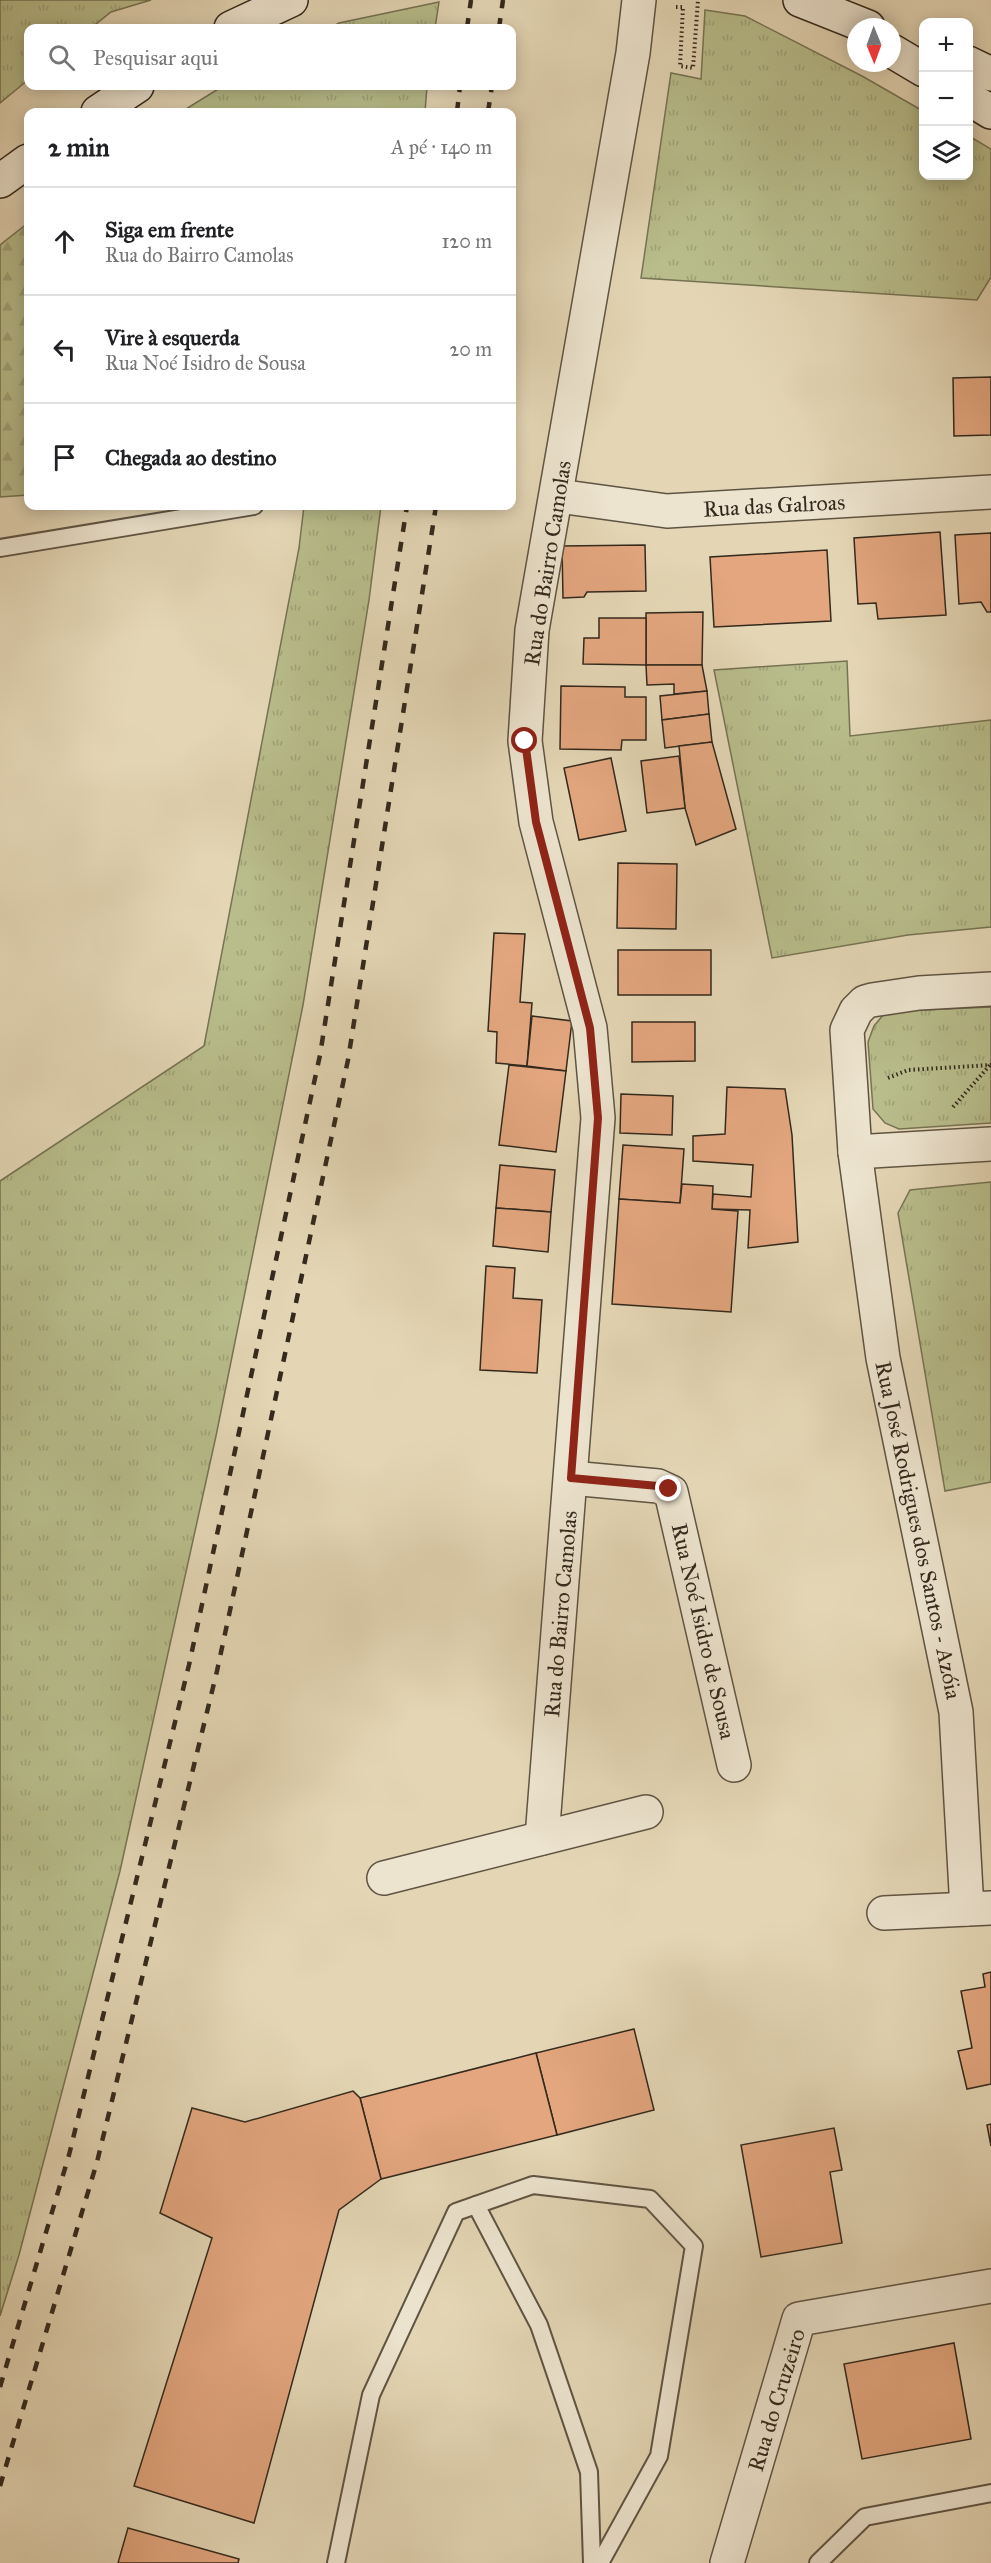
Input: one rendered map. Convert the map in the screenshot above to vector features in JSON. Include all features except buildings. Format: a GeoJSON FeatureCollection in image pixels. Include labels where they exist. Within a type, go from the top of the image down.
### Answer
{"type":"FeatureCollection","features":[{"type":"Feature","properties":{"kind":"street"},"geometry":{"type":"LineString","coordinates":[[240,24],[291,0]]}},
{"type":"Feature","properties":{"kind":"street"},"geometry":{"type":"LineString","coordinates":[[800,0],[844,21]]}},
{"type":"Feature","properties":{"kind":"street","name":"Rua do Bairro Camolas"},"geometry":{"type":"LineString","coordinates":[[542,1838],[598,1118],[590,1028],[536,822],[525,741],[532,630],[558,496],[633,53],[639,2]]}},
{"type":"Feature","properties":{"kind":"street"},"geometry":{"type":"LineString","coordinates":[[901,38],[919,45]]}},
{"type":"Feature","properties":{"kind":"street"},"geometry":{"type":"LineString","coordinates":[[901,56],[919,67]]}},
{"type":"Feature","properties":{"kind":"street"},"geometry":{"type":"LineString","coordinates":[[973,65],[991,74]]}},
{"type":"Feature","properties":{"kind":"street"},"geometry":{"type":"LineString","coordinates":[[104,108],[131,90]]}},
{"type":"Feature","properties":{"kind":"street"},"geometry":{"type":"LineString","coordinates":[[973,101],[991,112]]}},
{"type":"Feature","properties":{"kind":"street"},"geometry":{"type":"LineString","coordinates":[[0,181],[24,164]]}},
{"type":"Feature","properties":{"kind":"street","name":"Rua das Galroas"},"geometry":{"type":"LineString","coordinates":[[558,496],[673,511],[991,492]]}},
{"type":"Feature","properties":{"kind":"street","name":"Rua José Rodrigues dos Santos - Azóia"},"geometry":{"type":"LineString","coordinates":[[979,1909],[956,1712],[884,1358],[855,1152],[848,1030],[856,1011],[872,1000],[919,993],[991,989]]}},
{"type":"Feature","properties":{"kind":"street"},"geometry":{"type":"LineString","coordinates":[[855,1152],[991,1144]]}},
{"type":"Feature","properties":{"kind":"street","name":"Rua Noé Isidro de Sousa"},"geometry":{"type":"LineString","coordinates":[[571,1478],[658,1486],[671,1492],[734,1765]]}},
{"type":"Feature","properties":{"kind":"street"},"geometry":{"type":"LineString","coordinates":[[384,1878],[646,1812]]}},
{"type":"Feature","properties":{"kind":"street"},"geometry":{"type":"LineString","coordinates":[[884,1913],[979,1909]]}},
{"type":"Feature","properties":{"kind":"street","name":"Rua do Cruzeiro"},"geometry":{"type":"LineString","coordinates":[[727,2563],[799,2319],[991,2286]]}},
{"type":"Feature","properties":{"kind":"lane"},"geometry":{"type":"LineString","coordinates":[[0,548],[230,510]]}},
{"type":"Feature","properties":{"kind":"lane"},"geometry":{"type":"LineString","coordinates":[[336,2563],[371,2395],[456,2212],[533,2185],[650,2199],[694,2246],[659,2456],[600,2563]]}},
{"type":"Feature","properties":{"kind":"lane"},"geometry":{"type":"LineString","coordinates":[[476,2205],[540,2325],[589,2472],[592,2563]]}},
{"type":"Feature","properties":{"kind":"lane"},"geometry":{"type":"LineString","coordinates":[[818,2563],[865,2517],[991,2493]]}},
{"type":"Feature","properties":{"kind":"path"},"geometry":{"type":"LineString","coordinates":[[639,2],[682,8],[680,66],[693,68],[698,0]]}},
{"type":"Feature","properties":{"kind":"path"},"geometry":{"type":"LineString","coordinates":[[908,1070],[991,1065]]}},
{"type":"Feature","properties":{"kind":"path"},"geometry":{"type":"LineString","coordinates":[[950,1115],[953,1105],[991,1065]]}},
{"type":"Feature","properties":{"kind":"green space"},"geometry":{"type":"Polygon","coordinates":[[[0,0],[151,0],[111,12],[96,24],[24,24],[24,83],[0,103],[0,0]]]}},
{"type":"Feature","properties":{"kind":"green space"},"geometry":{"type":"Polygon","coordinates":[[[439,2],[436,24],[337,24],[439,2]]]}},
{"type":"Feature","properties":{"kind":"green space"},"geometry":{"type":"Polygon","coordinates":[[[705,10],[745,16],[847,68],[847,72],[854,72],[862,76],[919,109],[919,180],[973,180],[973,138],[991,149],[991,277],[977,300],[641,278],[671,73],[701,79],[705,10]]]}},
{"type":"Feature","properties":{"kind":"green space"},"geometry":{"type":"Polygon","coordinates":[[[217,90],[427,90],[425,108],[187,108],[217,90]]]}},
{"type":"Feature","properties":{"kind":"green space"},"geometry":{"type":"Polygon","coordinates":[[[24,226],[24,495],[0,497],[0,245],[24,226]]]}},
{"type":"Feature","properties":{"kind":"green space"},"geometry":{"type":"Polygon","coordinates":[[[304,510],[380,510],[369,600],[303,1005],[216,1436],[120,1871],[19,2255],[0,2316],[0,1181],[204,1046],[299,548],[304,510]]]}},
{"type":"Feature","properties":{"kind":"green space"},"geometry":{"type":"Polygon","coordinates":[[[847,661],[850,736],[991,720],[991,927],[908,935],[772,958],[714,670],[847,661]]]}},
{"type":"Feature","properties":{"kind":"green space"},"geometry":{"type":"Polygon","coordinates":[[[991,1007],[991,1123],[899,1129],[885,1123],[873,1109],[868,1042],[874,1026],[884,1014],[901,1011],[991,1007]]]}},
{"type":"Feature","properties":{"kind":"green space"},"geometry":{"type":"Polygon","coordinates":[[[991,1182],[991,1482],[945,1491],[898,1213],[910,1190],[991,1182]]]}},
{"type":"Feature","properties":{"kind":"railway"},"geometry":{"type":"LineString","coordinates":[[468,24],[471,0]]}},
{"type":"Feature","properties":{"kind":"railway"},"geometry":{"type":"LineString","coordinates":[[500,24],[503,0]]}},
{"type":"Feature","properties":{"kind":"railway"},"geometry":{"type":"LineString","coordinates":[[457,108],[460,90]]}},
{"type":"Feature","properties":{"kind":"railway"},"geometry":{"type":"LineString","coordinates":[[489,108],[491,90]]}},
{"type":"Feature","properties":{"kind":"railway"},"geometry":{"type":"LineString","coordinates":[[0,2387],[69,2155],[189,1665],[320,1055],[406,510]]}},
{"type":"Feature","properties":{"kind":"railway"},"geometry":{"type":"LineString","coordinates":[[0,2486],[97,2162],[217,1671],[348,1060],[435,510]]}},
{"type":"Feature","properties":{"kind":"route"},"geometry":{"type":"LineString","coordinates":[[525,741],[536,822],[590,1028],[598,1118],[571,1478],[669,1489]]}}]}
